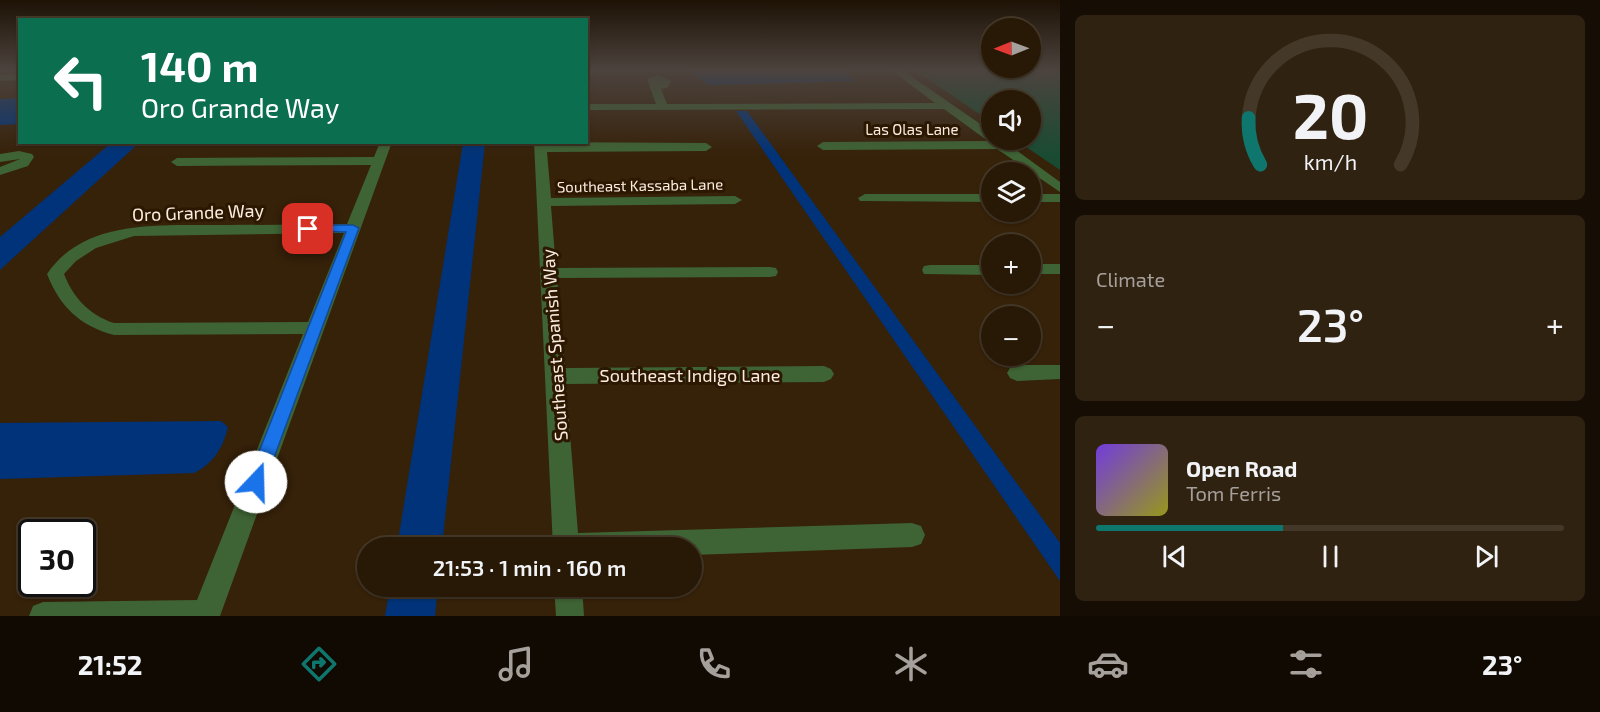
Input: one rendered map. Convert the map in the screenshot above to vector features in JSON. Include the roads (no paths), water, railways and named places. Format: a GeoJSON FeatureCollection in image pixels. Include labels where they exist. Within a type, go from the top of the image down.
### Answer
{"type":"FeatureCollection","features":[{"type":"Feature","properties":{"kind":"street"},"geometry":{"type":"LineString","coordinates":[[660,99],[663,107]]}},
{"type":"Feature","properties":{"kind":"street"},"geometry":{"type":"LineString","coordinates":[[937,99],[981,131]]}},
{"type":"Feature","properties":{"kind":"street"},"geometry":{"type":"LineString","coordinates":[[588,107],[947,106]]}},
{"type":"Feature","properties":{"kind":"street","name":"Las Olas Lane"},"geometry":{"type":"LineString","coordinates":[[823,146],[981,141]]}},
{"type":"Feature","properties":{"kind":"street"},"geometry":{"type":"LineString","coordinates":[[541,145],[706,147]]}},
{"type":"Feature","properties":{"kind":"street","name":"Southeast Spanish Way"},"geometry":{"type":"LineString","coordinates":[[541,145],[565,537]]}},
{"type":"Feature","properties":{"kind":"street"},"geometry":{"type":"LineString","coordinates":[[1007,150],[1060,188]]}},
{"type":"Feature","properties":{"kind":"street"},"geometry":{"type":"LineString","coordinates":[[43,616],[205,615],[383,152],[177,162]]}},
{"type":"Feature","properties":{"kind":"street"},"geometry":{"type":"LineString","coordinates":[[0,158],[19,155],[27,158],[23,163],[0,171]]}},
{"type":"Feature","properties":{"kind":"street"},"geometry":{"type":"LineString","coordinates":[[866,198],[981,198]]}},
{"type":"Feature","properties":{"kind":"street"},"geometry":{"type":"LineString","coordinates":[[1041,198],[1060,198]]}},
{"type":"Feature","properties":{"kind":"street","name":"Southeast Kassaba Lane"},"geometry":{"type":"LineString","coordinates":[[544,202],[735,200]]}},
{"type":"Feature","properties":{"kind":"street","name":"Oro Grande Way"},"geometry":{"type":"LineString","coordinates":[[315,328],[114,329],[101,326],[86,318],[60,287],[56,274],[62,263],[80,250],[103,239],[134,231],[353,228]]}},
{"type":"Feature","properties":{"kind":"street"},"geometry":{"type":"LineString","coordinates":[[1041,269],[1060,269]]}},
{"type":"Feature","properties":{"kind":"street"},"geometry":{"type":"LineString","coordinates":[[930,270],[981,270]]}},
{"type":"Feature","properties":{"kind":"street"},"geometry":{"type":"LineString","coordinates":[[549,273],[770,272]]}},
{"type":"Feature","properties":{"kind":"street"},"geometry":{"type":"LineString","coordinates":[[1017,373],[1060,372]]}},
{"type":"Feature","properties":{"kind":"street","name":"Southeast Indigo Lane"},"geometry":{"type":"LineString","coordinates":[[556,376],[824,374]]}},
{"type":"Feature","properties":{"kind":"street"},"geometry":{"type":"LineString","coordinates":[[702,542],[912,535]]}},
{"type":"Feature","properties":{"kind":"street"},"geometry":{"type":"LineString","coordinates":[[569,597],[570,616]]}},
{"type":"Feature","properties":{"kind":"water"},"geometry":{"type":"Polygon","coordinates":[[[0,99],[18,99],[18,124],[0,125],[0,99]]]}},
{"type":"Feature","properties":{"kind":"water"},"geometry":{"type":"Polygon","coordinates":[[[736,111],[747,111],[1060,543],[1060,581],[736,111]]]}},
{"type":"Feature","properties":{"kind":"water"},"geometry":{"type":"Polygon","coordinates":[[[110,144],[138,144],[0,270],[0,237],[110,144]]]}},
{"type":"Feature","properties":{"kind":"water"},"geometry":{"type":"Polygon","coordinates":[[[463,144],[485,144],[443,537],[399,537],[463,144]]]}},
{"type":"Feature","properties":{"kind":"water"},"geometry":{"type":"Polygon","coordinates":[[[221,421],[228,427],[220,448],[207,465],[194,473],[0,479],[0,423],[221,421]]]}},
{"type":"Feature","properties":{"kind":"water"},"geometry":{"type":"Polygon","coordinates":[[[388,597],[437,597],[435,616],[385,616],[388,597]]]}}]}
